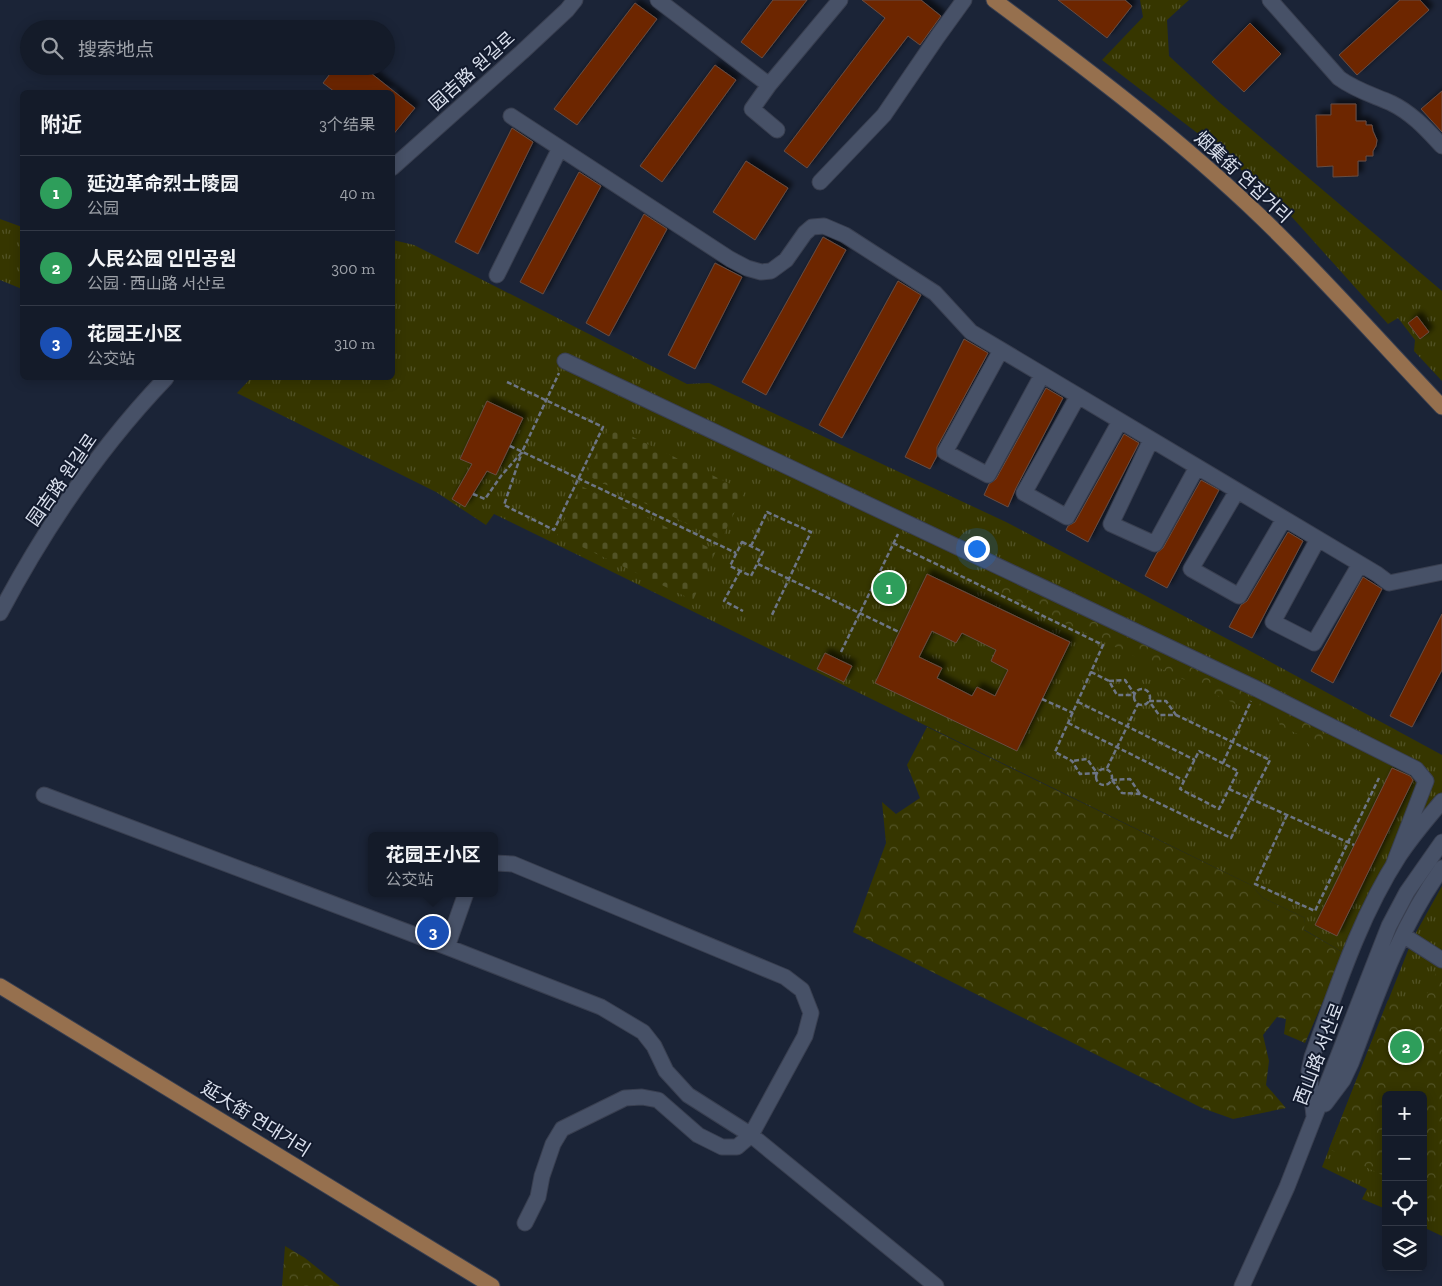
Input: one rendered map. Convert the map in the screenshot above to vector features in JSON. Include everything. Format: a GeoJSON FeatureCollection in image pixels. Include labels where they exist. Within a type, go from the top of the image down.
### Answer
{"type":"FeatureCollection","features":[{"type":"Feature","properties":{"kind":"main road","name":"烟集街 연집거리"},"geometry":{"type":"LineString","coordinates":[[994,0],[1097,76],[1169,135],[1261,218],[1442,407]]}},
{"type":"Feature","properties":{"kind":"main road","name":"延大街 연대거리"},"geometry":{"type":"LineString","coordinates":[[0,986],[492,1286]]}},
{"type":"Feature","properties":{"kind":"street","name":"园吉路 원길로"},"geometry":{"type":"LineString","coordinates":[[395,165],[522,52],[567,10],[575,0]]}},
{"type":"Feature","properties":{"kind":"street"},"geometry":{"type":"LineString","coordinates":[[658,0],[769,85]]}},
{"type":"Feature","properties":{"kind":"street"},"geometry":{"type":"LineString","coordinates":[[777,130],[752,109],[769,85],[840,0]]}},
{"type":"Feature","properties":{"kind":"street"},"geometry":{"type":"LineString","coordinates":[[820,182],[884,115],[964,0]]}},
{"type":"Feature","properties":{"kind":"street"},"geometry":{"type":"LineString","coordinates":[[1270,0],[1339,78],[1350,86],[1404,111],[1420,123],[1442,146]]}},
{"type":"Feature","properties":{"kind":"street"},"geometry":{"type":"LineString","coordinates":[[511,116],[747,268],[761,272],[771,271],[779,267],[805,233],[812,227],[824,226],[845,235],[935,293],[971,332],[1360,564],[1389,584],[1442,572]]}},
{"type":"Feature","properties":{"kind":"street"},"geometry":{"type":"LineString","coordinates":[[496,275],[560,148]]}},
{"type":"Feature","properties":{"kind":"street"},"geometry":{"type":"LineString","coordinates":[[1000,350],[945,452],[988,475],[1042,375]]}},
{"type":"Feature","properties":{"kind":"street"},"geometry":{"type":"LineString","coordinates":[[565,360],[1257,689],[1416,769],[1426,781],[1393,866]]}},
{"type":"Feature","properties":{"kind":"street","name":"园吉路 원길로"},"geometry":{"type":"LineString","coordinates":[[0,613],[56,518],[95,462],[164,380]]}},
{"type":"Feature","properties":{"kind":"street"},"geometry":{"type":"LineString","coordinates":[[1078,396],[1024,493],[1067,517],[1120,421]]}},
{"type":"Feature","properties":{"kind":"street"},"geometry":{"type":"LineString","coordinates":[[1152,440],[1111,524],[1155,544],[1197,467]]}},
{"type":"Feature","properties":{"kind":"street"},"geometry":{"type":"LineString","coordinates":[[1237,491],[1191,568],[1239,596],[1284,519]]}},
{"type":"Feature","properties":{"kind":"street"},"geometry":{"type":"LineString","coordinates":[[1318,539],[1274,622],[1314,643],[1360,564]]}},
{"type":"Feature","properties":{"kind":"street"},"geometry":{"type":"LineString","coordinates":[[44,795],[601,1007],[643,1032],[654,1046],[666,1071],[688,1095],[751,1135],[936,1286]]}},
{"type":"Feature","properties":{"kind":"street"},"geometry":{"type":"LineString","coordinates":[[1315,1118],[1309,1071],[1312,1057],[1350,952],[1370,907],[1393,866],[1419,828],[1442,802]]}},
{"type":"Feature","properties":{"kind":"street","name":"西山路 서산로"},"geometry":{"type":"LineString","coordinates":[[1242,1286],[1287,1187],[1389,926],[1407,892],[1442,842]]}},
{"type":"Feature","properties":{"kind":"street"},"geometry":{"type":"LineString","coordinates":[[498,863],[513,864],[785,977],[802,990],[811,1013],[805,1036],[751,1135],[737,1147],[722,1147],[698,1134],[658,1100],[642,1097],[625,1098],[562,1129],[553,1144],[542,1176],[538,1198],[525,1223]]}},
{"type":"Feature","properties":{"kind":"street"},"geometry":{"type":"LineString","coordinates":[[1315,1118],[1343,1080],[1402,935],[1423,895],[1442,868]]}},
{"type":"Feature","properties":{"kind":"street"},"geometry":{"type":"LineString","coordinates":[[447,947],[465,897]]}},
{"type":"Feature","properties":{"kind":"street"},"geometry":{"type":"LineString","coordinates":[[1402,935],[1442,960]]}},
{"type":"Feature","properties":{"kind":"path"},"geometry":{"type":"LineString","coordinates":[[507,382],[546,400],[603,427],[554,530],[504,505],[522,452],[546,400],[565,360]]}},
{"type":"Feature","properties":{"kind":"path"},"geometry":{"type":"LineString","coordinates":[[510,446],[736,554]]}},
{"type":"Feature","properties":{"kind":"path"},"geometry":{"type":"LineString","coordinates":[[473,494],[485,499],[501,476],[522,452]]}},
{"type":"Feature","properties":{"kind":"path"},"geometry":{"type":"LineString","coordinates":[[751,546],[767,512],[811,532],[771,617]]}},
{"type":"Feature","properties":{"kind":"path"},"geometry":{"type":"LineString","coordinates":[[841,652],[904,521]]}},
{"type":"Feature","properties":{"kind":"path"},"geometry":{"type":"LineString","coordinates":[[742,542],[751,546],[763,552],[751,576],[730,566],[742,542]]}},
{"type":"Feature","properties":{"kind":"path"},"geometry":{"type":"LineString","coordinates":[[893,543],[1103,645],[1056,752],[1072,761],[1080,774],[1097,773]]}},
{"type":"Feature","properties":{"kind":"path"},"geometry":{"type":"LineString","coordinates":[[758,564],[899,632]]}},
{"type":"Feature","properties":{"kind":"path"},"geometry":{"type":"LineString","coordinates":[[740,571],[724,601],[743,610]]}},
{"type":"Feature","properties":{"kind":"path"},"geometry":{"type":"LineString","coordinates":[[1091,672],[1109,681],[1125,680],[1135,694],[1135,700],[1138,704]]}},
{"type":"Feature","properties":{"kind":"path"},"geometry":{"type":"LineString","coordinates":[[1106,768],[1112,774],[1112,780],[1122,794],[1140,794],[1231,838],[1270,760],[1176,715],[1159,715],[1149,701],[1149,693],[1145,690],[1138,690],[1135,694],[1117,695],[1109,681]]}},
{"type":"Feature","properties":{"kind":"path"},"geometry":{"type":"LineString","coordinates":[[1223,763],[1257,689]]}},
{"type":"Feature","properties":{"kind":"path"},"geometry":{"type":"LineString","coordinates":[[1042,699],[1073,713]]}},
{"type":"Feature","properties":{"kind":"path"},"geometry":{"type":"LineString","coordinates":[[1138,704],[1143,705],[1149,701],[1166,700],[1176,715]]}},
{"type":"Feature","properties":{"kind":"path"},"geometry":{"type":"LineString","coordinates":[[1078,702],[1195,760]]}},
{"type":"Feature","properties":{"kind":"path"},"geometry":{"type":"LineString","coordinates":[[1138,704],[1106,768],[1101,769],[1097,773],[1096,780],[1100,784],[1108,784],[1112,780],[1130,779],[1140,794]]}},
{"type":"Feature","properties":{"kind":"path"},"geometry":{"type":"LineString","coordinates":[[1068,723],[1184,780]]}},
{"type":"Feature","properties":{"kind":"path"},"geometry":{"type":"LineString","coordinates":[[1199,751],[1223,763],[1238,771],[1220,809],[1180,789],[1199,751]]}},
{"type":"Feature","properties":{"kind":"path"},"geometry":{"type":"LineString","coordinates":[[1072,761],[1087,759],[1097,773]]}},
{"type":"Feature","properties":{"kind":"path"},"geometry":{"type":"LineString","coordinates":[[1287,815],[1255,884],[1315,911],[1379,778]]}},
{"type":"Feature","properties":{"kind":"path"},"geometry":{"type":"LineString","coordinates":[[1229,789],[1354,846]]}},
{"type":"Feature","properties":{"kind":"green space"},"geometry":{"type":"Polygon","coordinates":[[[1140,0],[1189,0],[1167,20],[1169,56],[1219,102],[1442,291],[1442,381],[1414,351],[1415,340],[1398,318],[1388,324],[1291,216],[1254,181],[1209,142],[1102,60],[1143,17],[1140,0]]]}},
{"type":"Feature","properties":{"kind":"green space"},"geometry":{"type":"Polygon","coordinates":[[[0,219],[20,226],[20,288],[0,280],[0,219]]]}},
{"type":"Feature","properties":{"kind":"green space"},"geometry":{"type":"Polygon","coordinates":[[[395,240],[414,245],[687,384],[709,383],[1006,522],[1252,652],[1442,755],[1442,794],[1413,825],[1344,953],[1303,929],[1305,918],[1263,898],[1251,885],[494,514],[486,525],[436,492],[237,393],[249,380],[395,380],[395,240]]]}},
{"type":"Feature","properties":{"kind":"green space"},"geometry":{"type":"Polygon","coordinates":[[[610,426],[745,491],[721,540],[586,475],[610,426]]]}},
{"type":"Feature","properties":{"kind":"green space"},"geometry":{"type":"Polygon","coordinates":[[[581,486],[716,551],[693,600],[557,535],[581,486]]]}},
{"type":"Feature","properties":{"kind":"green space"},"geometry":{"type":"Polygon","coordinates":[[[1006,574],[1246,690],[1248,693],[1244,708],[995,590],[1006,574]]]}},
{"type":"Feature","properties":{"kind":"green space"},"geometry":{"type":"Polygon","coordinates":[[[1267,697],[1316,721],[1325,740],[1321,748],[1313,750],[1302,736],[1280,726],[1276,711],[1268,711],[1258,707],[1262,700],[1267,697]]]}},
{"type":"Feature","properties":{"kind":"green space"},"geometry":{"type":"Polygon","coordinates":[[[927,727],[1251,885],[1263,898],[1305,918],[1304,930],[1344,953],[1305,1043],[1284,1034],[1286,1019],[1277,1017],[1263,1035],[1269,1061],[1266,1085],[1286,1108],[1233,1119],[1202,1108],[853,932],[886,843],[882,802],[896,814],[920,798],[907,765],[927,727]]]}},
{"type":"Feature","properties":{"kind":"green space"},"geometry":{"type":"Polygon","coordinates":[[[1442,886],[1442,1236],[1427,1229],[1427,1091],[1382,1091],[1382,1207],[1362,1199],[1367,1189],[1322,1167],[1413,938],[1442,886]]]}},
{"type":"Feature","properties":{"kind":"green space"},"geometry":{"type":"Polygon","coordinates":[[[1439,966],[1442,968],[1442,1205],[1427,1198],[1427,1091],[1382,1091],[1382,1175],[1329,1149],[1388,1000],[1419,1012],[1439,966]]]}},
{"type":"Feature","properties":{"kind":"green space"},"geometry":{"type":"Polygon","coordinates":[[[285,1246],[305,1258],[340,1286],[282,1286],[285,1246]]]}},
{"type":"Feature","properties":{"kind":"building"},"geometry":{"type":"Polygon","coordinates":[[[773,0],[807,0],[762,58],[741,42],[773,0]]]}},
{"type":"Feature","properties":{"kind":"building"},"geometry":{"type":"Polygon","coordinates":[[[862,0],[921,0],[941,16],[920,45],[908,36],[807,168],[784,151],[885,18],[862,0]]]}},
{"type":"Feature","properties":{"kind":"building"},"geometry":{"type":"Polygon","coordinates":[[[1058,0],[1125,0],[1132,6],[1107,38],[1058,0]]]}},
{"type":"Feature","properties":{"kind":"building"},"geometry":{"type":"Polygon","coordinates":[[[1400,0],[1420,0],[1429,10],[1357,75],[1339,55],[1400,0]]]}},
{"type":"Feature","properties":{"kind":"building"},"geometry":{"type":"Polygon","coordinates":[[[635,3],[657,19],[577,125],[554,109],[635,3]]]}},
{"type":"Feature","properties":{"kind":"building"},"geometry":{"type":"Polygon","coordinates":[[[1250,23],[1281,54],[1244,92],[1212,62],[1250,23]]]}},
{"type":"Feature","properties":{"kind":"building"},"geometry":{"type":"Polygon","coordinates":[[[715,65],[736,80],[662,182],[640,166],[715,65]]]}},
{"type":"Feature","properties":{"kind":"building"},"geometry":{"type":"Polygon","coordinates":[[[329,75],[373,75],[392,90],[332,90],[323,83],[329,75]]]}},
{"type":"Feature","properties":{"kind":"building"},"geometry":{"type":"Polygon","coordinates":[[[1442,91],[1442,132],[1421,109],[1442,91]]]}},
{"type":"Feature","properties":{"kind":"building"},"geometry":{"type":"Polygon","coordinates":[[[395,92],[415,108],[395,132],[395,92]]]}},
{"type":"Feature","properties":{"kind":"building"},"geometry":{"type":"Polygon","coordinates":[[[1331,104],[1356,104],[1356,121],[1366,121],[1366,125],[1372,125],[1377,140],[1376,146],[1373,156],[1366,156],[1366,161],[1358,161],[1358,176],[1333,177],[1333,166],[1317,167],[1316,115],[1331,115],[1331,104]]]}},
{"type":"Feature","properties":{"kind":"building"},"geometry":{"type":"Polygon","coordinates":[[[512,128],[533,142],[478,254],[455,242],[512,128]]]}},
{"type":"Feature","properties":{"kind":"building"},"geometry":{"type":"Polygon","coordinates":[[[746,161],[788,188],[755,240],[713,212],[746,161]]]}},
{"type":"Feature","properties":{"kind":"building"},"geometry":{"type":"Polygon","coordinates":[[[579,172],[601,186],[543,294],[520,282],[579,172]]]}},
{"type":"Feature","properties":{"kind":"building"},"geometry":{"type":"Polygon","coordinates":[[[644,214],[667,229],[609,336],[586,323],[644,214]]]}},
{"type":"Feature","properties":{"kind":"building"},"geometry":{"type":"Polygon","coordinates":[[[823,237],[846,250],[766,395],[742,382],[823,237]]]}},
{"type":"Feature","properties":{"kind":"building"},"geometry":{"type":"Polygon","coordinates":[[[715,263],[742,277],[695,369],[668,355],[715,263]]]}},
{"type":"Feature","properties":{"kind":"building"},"geometry":{"type":"Polygon","coordinates":[[[898,281],[921,295],[842,438],[819,425],[898,281]]]}},
{"type":"Feature","properties":{"kind":"building"},"geometry":{"type":"Polygon","coordinates":[[[1417,316],[1429,332],[1420,339],[1408,323],[1417,316]]]}},
{"type":"Feature","properties":{"kind":"building"},"geometry":{"type":"Polygon","coordinates":[[[964,339],[988,353],[937,447],[937,456],[930,469],[905,457],[964,339]]]}},
{"type":"Feature","properties":{"kind":"building"},"geometry":{"type":"Polygon","coordinates":[[[1046,388],[1063,398],[1008,507],[984,495],[989,484],[996,479],[1046,388]]]}},
{"type":"Feature","properties":{"kind":"building"},"geometry":{"type":"Polygon","coordinates":[[[487,401],[523,418],[496,475],[487,471],[465,507],[452,499],[472,464],[460,459],[487,401]]]}},
{"type":"Feature","properties":{"kind":"building"},"geometry":{"type":"Polygon","coordinates":[[[1124,434],[1139,443],[1088,542],[1066,530],[1068,526],[1075,522],[1124,434]]]}},
{"type":"Feature","properties":{"kind":"building"},"geometry":{"type":"Polygon","coordinates":[[[1201,480],[1219,490],[1167,588],[1145,576],[1201,480]]]}},
{"type":"Feature","properties":{"kind":"building"},"geometry":{"type":"Polygon","coordinates":[[[1288,532],[1303,541],[1252,638],[1229,627],[1241,605],[1247,601],[1288,532]]]}},
{"type":"Feature","properties":{"kind":"building"},"geometry":{"type":"Polygon","coordinates":[[[927,574],[1070,642],[1017,751],[875,683],[927,574]],[[932,631],[919,657],[942,668],[937,678],[972,696],[977,687],[995,696],[1008,670],[991,661],[996,650],[962,633],[956,643],[932,631]]]}},
{"type":"Feature","properties":{"kind":"building"},"geometry":{"type":"Polygon","coordinates":[[[1363,577],[1382,589],[1333,683],[1311,671],[1363,577]]]}},
{"type":"Feature","properties":{"kind":"building"},"geometry":{"type":"Polygon","coordinates":[[[1442,614],[1442,670],[1412,727],[1390,716],[1442,614]]]}},
{"type":"Feature","properties":{"kind":"building"},"geometry":{"type":"Polygon","coordinates":[[[825,653],[852,666],[844,682],[817,669],[825,653]]]}},
{"type":"Feature","properties":{"kind":"building"},"geometry":{"type":"Polygon","coordinates":[[[1392,768],[1410,776],[1413,780],[1337,936],[1315,925],[1392,768]]]}},
{"type":"Feature","properties":{"kind":"place","name":"延边革命烈士陵园"},"geometry":{"type":"Point","coordinates":[889,588]}},
{"type":"Feature","properties":{"kind":"place","name":"花园王小区"},"geometry":{"type":"Point","coordinates":[433,932]}},
{"type":"Feature","properties":{"kind":"place","name":"人民公园 인민공원"},"geometry":{"type":"Point","coordinates":[1406,1047]}}]}
